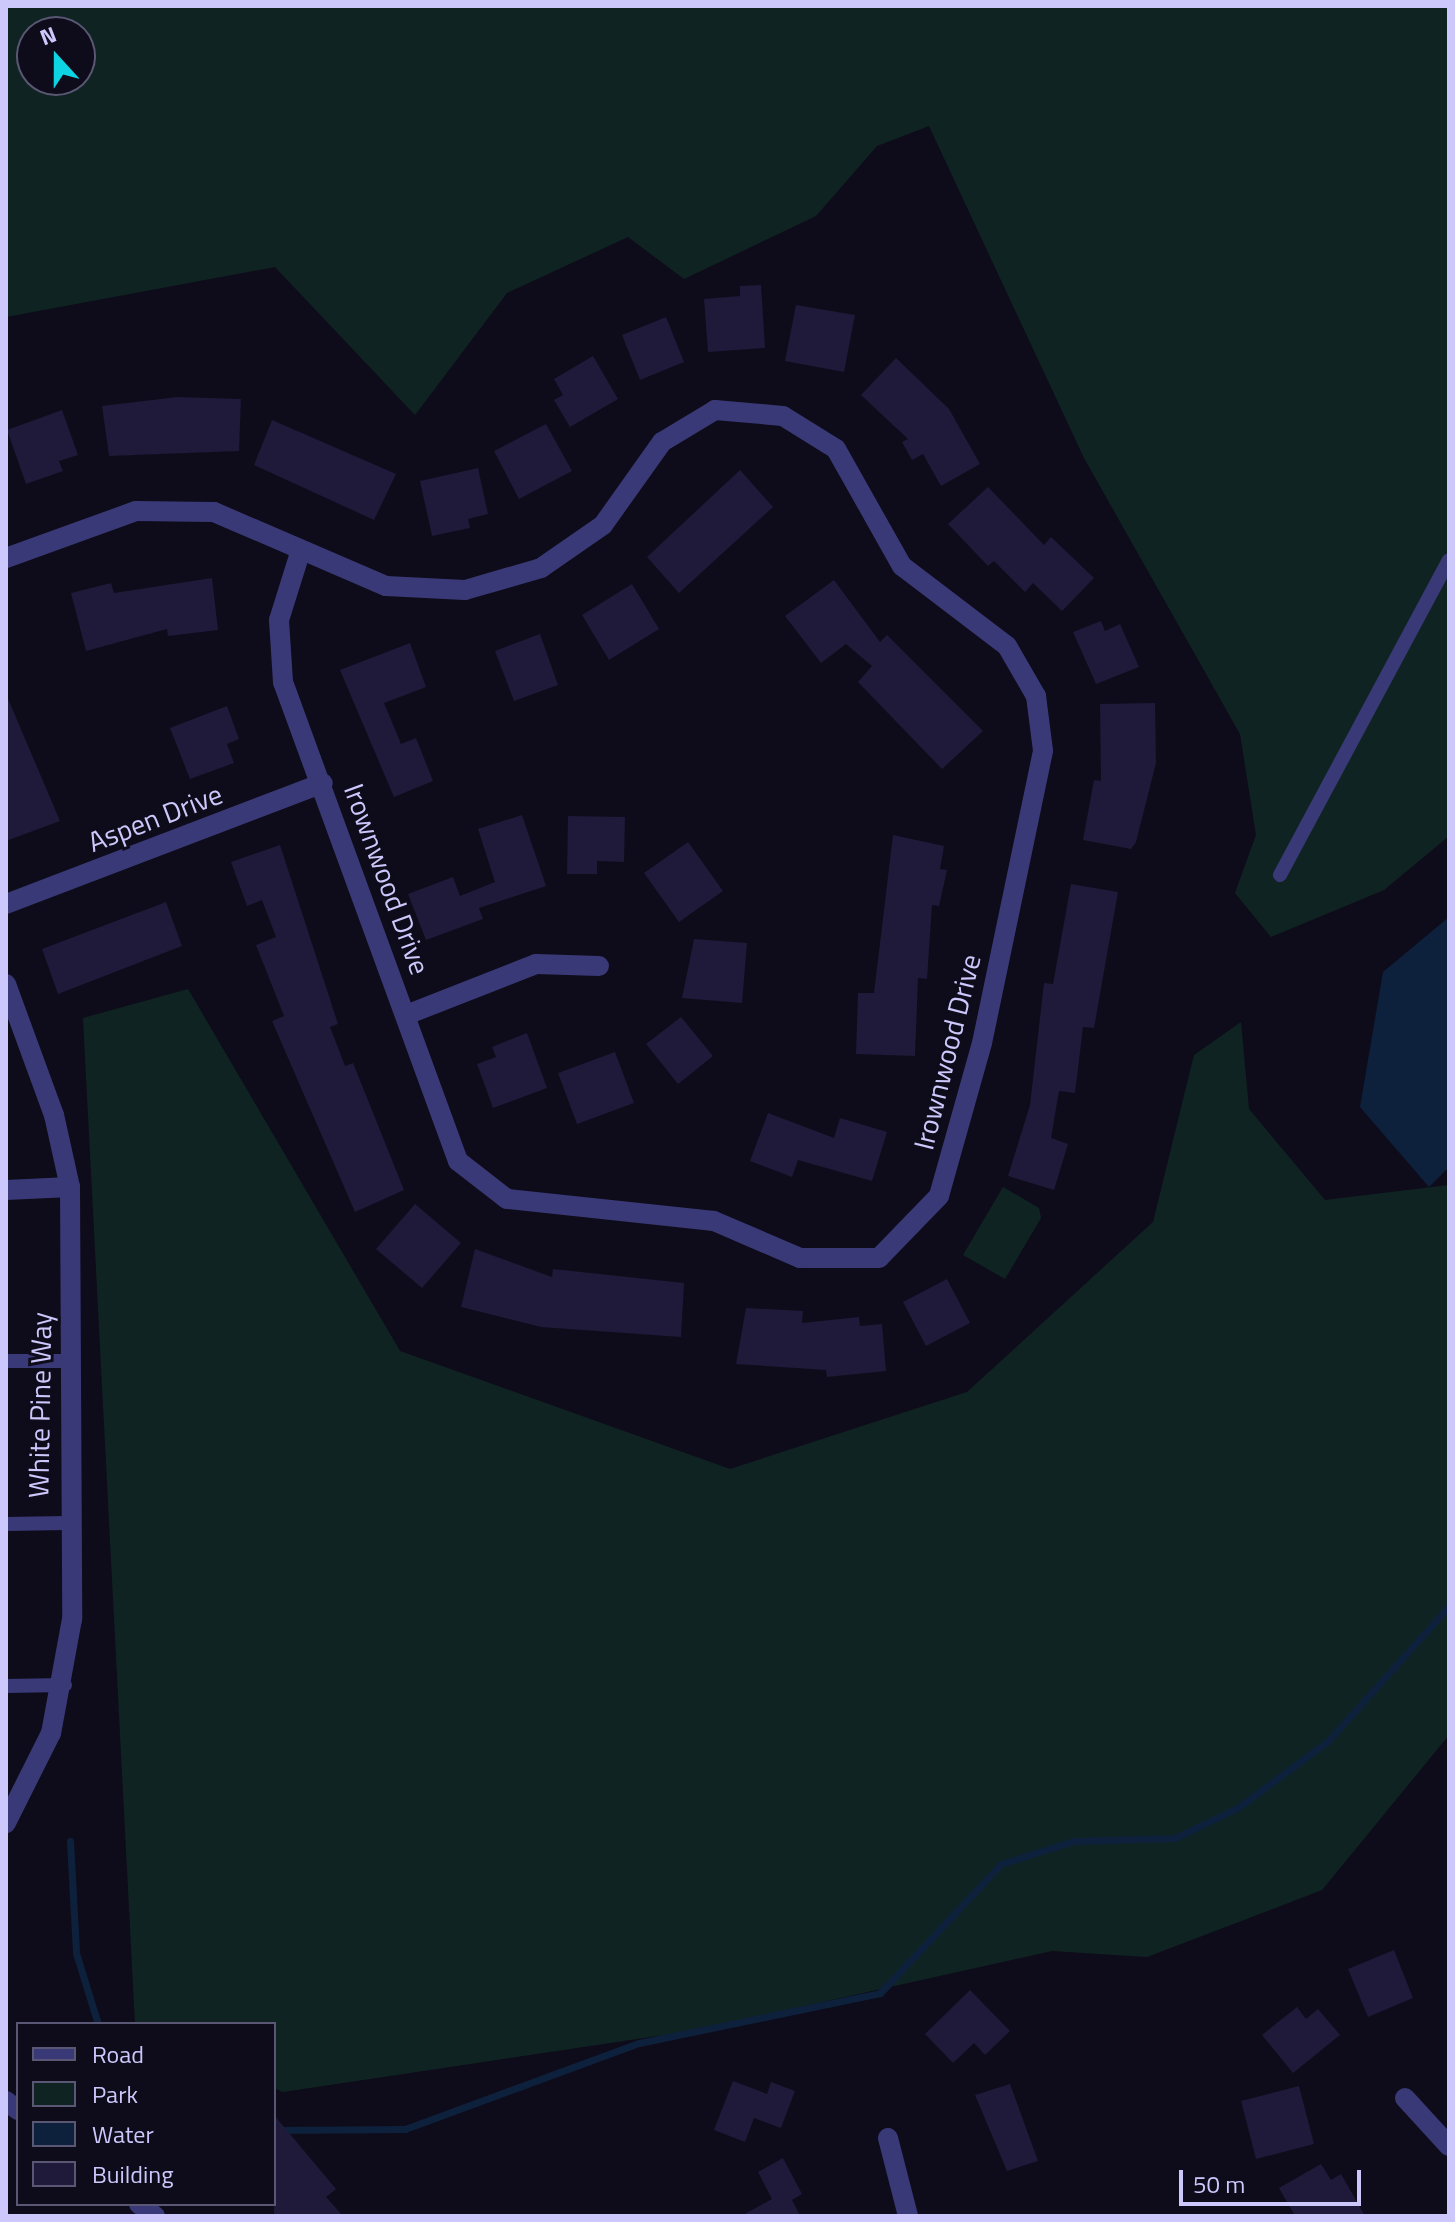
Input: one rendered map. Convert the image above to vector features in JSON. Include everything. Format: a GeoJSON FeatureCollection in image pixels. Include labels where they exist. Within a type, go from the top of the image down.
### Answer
{"type":"FeatureCollection","features":[{"type":"Feature","properties":{"kind":"street","name":"Irownwood Drive"},"geometry":{"type":"LineString","coordinates":[[12,556],[136,511],[214,512],[386,586],[465,590],[541,568],[603,525],[662,442],[715,410],[783,416],[836,449],[902,566],[1007,646],[1036,696],[1043,751],[982,1043],[939,1196],[879,1258],[800,1258],[714,1221],[507,1199],[458,1161],[323,783],[283,682],[279,620],[301,550]]}},
{"type":"Feature","properties":{"kind":"street","name":"Aspen Drive"},"geometry":{"type":"LineString","coordinates":[[6,904],[323,783]]}},
{"type":"Feature","properties":{"kind":"street"},"geometry":{"type":"LineString","coordinates":[[406,1015],[536,964],[599,966]]}},
{"type":"Feature","properties":{"kind":"street","name":"White Pine Way"},"geometry":{"type":"LineString","coordinates":[[6,984],[54,1115],[70,1187],[67,1523],[72,1619],[65,1685],[9,1812]]}},
{"type":"Feature","properties":{"kind":"street"},"geometry":{"type":"LineString","coordinates":[[6,1190],[70,1187]]}},
{"type":"Feature","properties":{"kind":"street"},"geometry":{"type":"LineString","coordinates":[[1405,2098],[1449,2146]]}},
{"type":"Feature","properties":{"kind":"street"},"geometry":{"type":"LineString","coordinates":[[888,2138],[908,2216]]}},
{"type":"Feature","properties":{"kind":"lane"},"geometry":{"type":"LineString","coordinates":[[1280,875],[1449,560]]}},
{"type":"Feature","properties":{"kind":"lane"},"geometry":{"type":"LineString","coordinates":[[6,1361],[68,1361]]}},
{"type":"Feature","properties":{"kind":"lane"},"geometry":{"type":"LineString","coordinates":[[6,1524],[67,1523]]}},
{"type":"Feature","properties":{"kind":"lane"},"geometry":{"type":"LineString","coordinates":[[6,1686],[65,1685]]}},
{"type":"Feature","properties":{"kind":"green space"},"geometry":{"type":"Polygon","coordinates":[[[6,6],[1449,6],[1449,836],[1384,890],[1271,937],[1235,893],[1256,835],[1240,734],[1084,458],[929,126],[877,146],[816,216],[684,279],[628,237],[507,293],[415,415],[275,267],[6,317],[6,6]]]}},
{"type":"Feature","properties":{"kind":"green space"},"geometry":{"type":"Polygon","coordinates":[[[188,989],[400,1351],[730,1469],[967,1392],[1153,1222],[1194,1055],[1241,1022],[1249,1109],[1325,1200],[1449,1185],[1449,1735],[1322,1890],[1147,1957],[1052,1951],[697,2030],[283,2092],[276,2089],[276,2022],[135,2022],[83,1018],[188,989]]]}},
{"type":"Feature","properties":{"kind":"green space"},"geometry":{"type":"Polygon","coordinates":[[[1003,1187],[1039,1208],[1041,1218],[1005,1279],[963,1255],[1003,1187]]]}},
{"type":"Feature","properties":{"kind":"water"},"geometry":{"type":"Polygon","coordinates":[[[1449,917],[1449,1167],[1429,1187],[1360,1107],[1383,972],[1449,917]]]}},
{"type":"Feature","properties":{"kind":"building"},"geometry":{"type":"Polygon","coordinates":[[[761,285],[765,348],[708,352],[704,299],[740,296],[740,286],[761,285]]]}},
{"type":"Feature","properties":{"kind":"building"},"geometry":{"type":"Polygon","coordinates":[[[796,305],[855,315],[844,372],[785,361],[796,305]]]}},
{"type":"Feature","properties":{"kind":"building"},"geometry":{"type":"Polygon","coordinates":[[[666,317],[684,362],[640,380],[622,335],[666,317]]]}},
{"type":"Feature","properties":{"kind":"building"},"geometry":{"type":"Polygon","coordinates":[[[593,356],[618,399],[570,427],[554,400],[563,395],[554,379],[593,356]]]}},
{"type":"Feature","properties":{"kind":"building"},"geometry":{"type":"Polygon","coordinates":[[[896,358],[949,409],[980,464],[941,486],[923,454],[912,460],[902,442],[908,439],[861,395],[896,358]]]}},
{"type":"Feature","properties":{"kind":"building"},"geometry":{"type":"Polygon","coordinates":[[[177,397],[241,399],[239,451],[109,456],[102,406],[177,397]]]}},
{"type":"Feature","properties":{"kind":"building"},"geometry":{"type":"Polygon","coordinates":[[[62,410],[78,455],[59,461],[63,471],[26,484],[7,430],[62,410]]]}},
{"type":"Feature","properties":{"kind":"building"},"geometry":{"type":"Polygon","coordinates":[[[272,420],[396,474],[374,520],[254,465],[272,420]]]}},
{"type":"Feature","properties":{"kind":"building"},"geometry":{"type":"Polygon","coordinates":[[[546,424],[572,471],[519,499],[494,451],[546,424]]]}},
{"type":"Feature","properties":{"kind":"building"},"geometry":{"type":"Polygon","coordinates":[[[478,468],[488,514],[468,519],[470,528],[432,536],[420,481],[478,468]]]}},
{"type":"Feature","properties":{"kind":"building"},"geometry":{"type":"Polygon","coordinates":[[[740,470],[773,507],[679,593],[647,557],[740,470]]]}},
{"type":"Feature","properties":{"kind":"building"},"geometry":{"type":"Polygon","coordinates":[[[988,487],[1044,545],[1051,537],[1094,578],[1062,611],[1033,583],[1025,592],[994,561],[988,566],[948,524],[988,487]]]}},
{"type":"Feature","properties":{"kind":"building"},"geometry":{"type":"Polygon","coordinates":[[[212,578],[218,630],[168,636],[167,629],[86,651],[71,593],[111,583],[114,593],[212,578]]]}},
{"type":"Feature","properties":{"kind":"building"},"geometry":{"type":"Polygon","coordinates":[[[834,580],[880,642],[887,635],[983,731],[942,769],[858,682],[872,666],[846,644],[821,663],[785,616],[834,580]]]}},
{"type":"Feature","properties":{"kind":"building"},"geometry":{"type":"Polygon","coordinates":[[[632,584],[659,629],[609,660],[582,615],[632,584]]]}},
{"type":"Feature","properties":{"kind":"building"},"geometry":{"type":"Polygon","coordinates":[[[1101,621],[1105,631],[1120,624],[1139,667],[1096,684],[1073,632],[1101,621]]]}},
{"type":"Feature","properties":{"kind":"building"},"geometry":{"type":"Polygon","coordinates":[[[540,634],[558,685],[514,701],[495,651],[540,634]]]}},
{"type":"Feature","properties":{"kind":"building"},"geometry":{"type":"Polygon","coordinates":[[[410,643],[426,687],[384,703],[401,744],[416,738],[433,781],[394,797],[340,670],[410,643]]]}},
{"type":"Feature","properties":{"kind":"building"},"geometry":{"type":"Polygon","coordinates":[[[6,694],[60,821],[6,841],[6,694]]]}},
{"type":"Feature","properties":{"kind":"building"},"geometry":{"type":"Polygon","coordinates":[[[1155,703],[1156,763],[1136,842],[1131,849],[1083,840],[1094,780],[1101,781],[1100,704],[1155,703]]]}},
{"type":"Feature","properties":{"kind":"building"},"geometry":{"type":"Polygon","coordinates":[[[227,706],[239,739],[227,744],[234,763],[190,779],[170,728],[227,706]]]}},
{"type":"Feature","properties":{"kind":"building"},"geometry":{"type":"Polygon","coordinates":[[[522,815],[546,886],[479,908],[483,919],[426,940],[408,894],[453,877],[460,896],[495,882],[478,829],[522,815]]]}},
{"type":"Feature","properties":{"kind":"building"},"geometry":{"type":"Polygon","coordinates":[[[568,816],[625,817],[624,862],[597,861],[597,874],[567,874],[568,816]]]}},
{"type":"Feature","properties":{"kind":"building"},"geometry":{"type":"Polygon","coordinates":[[[893,835],[944,846],[940,869],[947,870],[939,906],[932,905],[927,979],[918,978],[915,1056],[856,1054],[858,993],[874,993],[893,835]]]}},
{"type":"Feature","properties":{"kind":"building"},"geometry":{"type":"Polygon","coordinates":[[[688,842],[723,891],[679,922],[644,873],[688,842]]]}},
{"type":"Feature","properties":{"kind":"building"},"geometry":{"type":"Polygon","coordinates":[[[280,845],[338,1024],[330,1027],[345,1066],[353,1063],[404,1190],[355,1212],[272,1021],[284,1016],[256,945],[276,937],[262,900],[247,906],[231,862],[280,845]]]}},
{"type":"Feature","properties":{"kind":"building"},"geometry":{"type":"Polygon","coordinates":[[[1071,884],[1118,892],[1094,1028],[1083,1027],[1075,1093],[1059,1091],[1051,1138],[1068,1144],[1054,1190],[1008,1176],[1030,1105],[1044,983],[1053,984],[1071,884]]]}},
{"type":"Feature","properties":{"kind":"building"},"geometry":{"type":"Polygon","coordinates":[[[166,902],[182,946],[58,994],[42,949],[166,902]]]}},
{"type":"Feature","properties":{"kind":"building"},"geometry":{"type":"Polygon","coordinates":[[[694,939],[747,943],[742,1003],[682,998],[694,939]]]}},
{"type":"Feature","properties":{"kind":"building"},"geometry":{"type":"Polygon","coordinates":[[[681,1017],[713,1056],[678,1084],[646,1044],[681,1017]]]}},
{"type":"Feature","properties":{"kind":"building"},"geometry":{"type":"Polygon","coordinates":[[[527,1033],[547,1088],[493,1108],[477,1064],[496,1057],[492,1047],[527,1033]]]}},
{"type":"Feature","properties":{"kind":"building"},"geometry":{"type":"Polygon","coordinates":[[[615,1052],[634,1103],[577,1124],[558,1073],[615,1052]]]}},
{"type":"Feature","properties":{"kind":"building"},"geometry":{"type":"Polygon","coordinates":[[[768,1113],[834,1138],[840,1118],[887,1132],[872,1181],[798,1160],[792,1177],[750,1161],[768,1113]]]}},
{"type":"Feature","properties":{"kind":"building"},"geometry":{"type":"Polygon","coordinates":[[[415,1204],[461,1243],[422,1288],[376,1249],[415,1204]]]}},
{"type":"Feature","properties":{"kind":"building"},"geometry":{"type":"Polygon","coordinates":[[[475,1249],[552,1277],[553,1269],[684,1283],[681,1337],[541,1327],[461,1307],[475,1249]]]}},
{"type":"Feature","properties":{"kind":"building"},"geometry":{"type":"Polygon","coordinates":[[[947,1279],[970,1323],[926,1346],[903,1302],[947,1279]]]}},
{"type":"Feature","properties":{"kind":"building"},"geometry":{"type":"Polygon","coordinates":[[[746,1308],[803,1311],[802,1323],[859,1317],[860,1326],[882,1324],[886,1371],[827,1377],[826,1370],[736,1364],[746,1308]]]}},
{"type":"Feature","properties":{"kind":"building"},"geometry":{"type":"Polygon","coordinates":[[[1394,1950],[1413,1998],[1368,2017],[1348,1969],[1394,1950]]]}},
{"type":"Feature","properties":{"kind":"building"},"geometry":{"type":"Polygon","coordinates":[[[970,1990],[1010,2031],[985,2055],[974,2043],[953,2063],[925,2034],[970,1990]]]}},
{"type":"Feature","properties":{"kind":"building"},"geometry":{"type":"Polygon","coordinates":[[[1297,2007],[1306,2019],[1318,2009],[1340,2035],[1293,2073],[1262,2035],[1297,2007]]]}},
{"type":"Feature","properties":{"kind":"building"},"geometry":{"type":"Polygon","coordinates":[[[733,2081],[767,2094],[771,2082],[795,2091],[781,2128],[754,2118],[745,2142],[714,2130],[733,2081]]]}},
{"type":"Feature","properties":{"kind":"building"},"geometry":{"type":"Polygon","coordinates":[[[1010,2084],[1038,2161],[1007,2171],[975,2095],[1010,2084]]]}},
{"type":"Feature","properties":{"kind":"building"},"geometry":{"type":"Polygon","coordinates":[[[1299,2086],[1314,2144],[1256,2159],[1241,2101],[1299,2086]]]}},
{"type":"Feature","properties":{"kind":"building"},"geometry":{"type":"Polygon","coordinates":[[[276,2117],[336,2189],[326,2197],[343,2216],[274,2216],[276,2117]]]}},
{"type":"Feature","properties":{"kind":"building"},"geometry":{"type":"Polygon","coordinates":[[[783,2158],[802,2194],[792,2200],[800,2216],[741,2216],[772,2199],[758,2172],[783,2158]]]}},
{"type":"Feature","properties":{"kind":"building"},"geometry":{"type":"Polygon","coordinates":[[[1321,2164],[1331,2180],[1341,2174],[1365,2216],[1295,2216],[1279,2188],[1321,2164]]]}},
{"type":"Feature","properties":{"kind":"waterway"},"geometry":{"type":"LineString","coordinates":[[276,2130],[405,2129],[639,2043],[880,1993],[1001,1864],[1074,1841],[1175,1838],[1239,1807],[1328,1741],[1449,1606]]}},
{"type":"Feature","properties":{"kind":"waterway"},"geometry":{"type":"LineString","coordinates":[[70,1841],[76,1953],[97,2022]]}}]}
